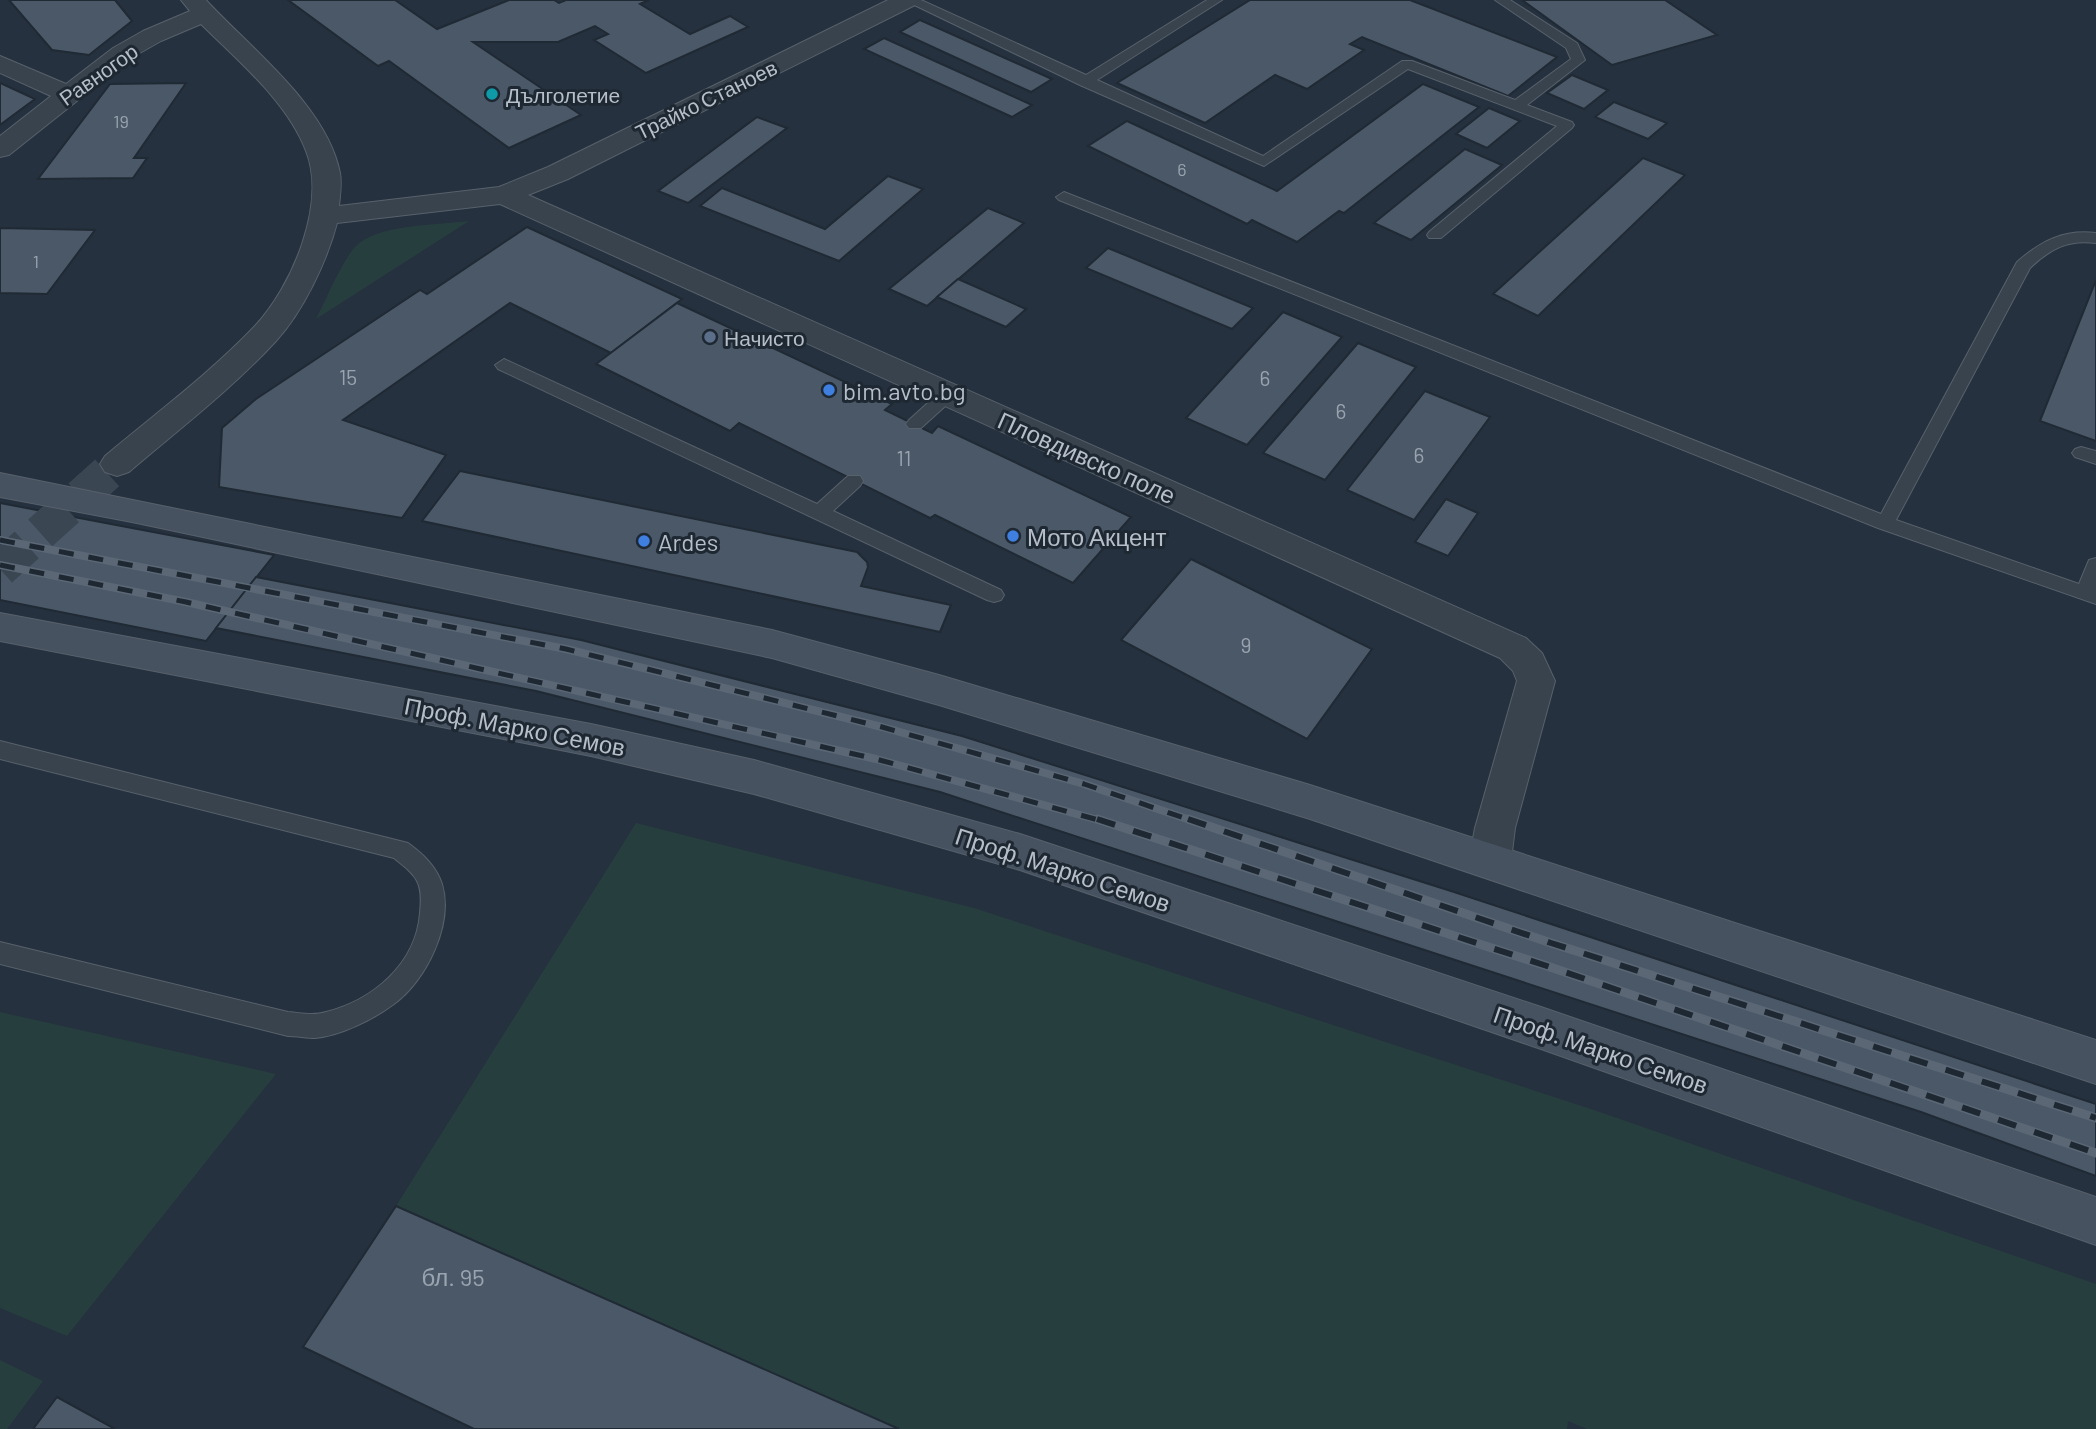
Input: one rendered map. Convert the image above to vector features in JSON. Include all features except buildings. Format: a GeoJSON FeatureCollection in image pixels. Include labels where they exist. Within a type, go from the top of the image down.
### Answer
{"type":"FeatureCollection","features":[{"type":"Feature","properties":{"kind":"main road"},"geometry":{"type":"LineString","coordinates":[[0,485],[772,643],[939,690],[1490,860],[2096,1062]]}},
{"type":"Feature","properties":{"kind":"main road","name":"Проф. Марко Семов"},"geometry":{"type":"LineString","coordinates":[[0,627],[591,740],[768,780],[1020,852],[1541,1028],[2096,1221]]}},
{"type":"Feature","properties":{"kind":"street","name":"Трайко Станоев"},"geometry":{"type":"LineString","coordinates":[[504,195],[558,173],[909,0]]}},
{"type":"Feature","properties":{"kind":"street"},"geometry":{"type":"LineString","coordinates":[[117,464],[224,373],[267,332],[310,260],[325,216],[327,172],[313,135],[286,99],[198,7]]}},
{"type":"Feature","properties":{"kind":"street","name":"Равногор"},"geometry":{"type":"LineString","coordinates":[[0,149],[122,53],[198,7]]}},
{"type":"Feature","properties":{"kind":"street"},"geometry":{"type":"LineString","coordinates":[[0,64],[67,94]]}},
{"type":"Feature","properties":{"kind":"street"},"geometry":{"type":"LineString","coordinates":[[325,216],[504,195]]}},
{"type":"Feature","properties":{"kind":"street","name":"Пловдивско поле"},"geometry":{"type":"LineString","coordinates":[[504,195],[1513,648],[1529,663],[1536,681],[1495,828],[1490,860]]}},
{"type":"Feature","properties":{"kind":"lane"},"geometry":{"type":"LineString","coordinates":[[909,0],[1264,162],[1407,64],[1567,125],[1435,235]]}},
{"type":"Feature","properties":{"kind":"lane"},"geometry":{"type":"LineString","coordinates":[[1085,82],[1216,0]]}},
{"type":"Feature","properties":{"kind":"lane"},"geometry":{"type":"LineString","coordinates":[[1501,0],[1572,46],[1578,60],[1517,105]]}},
{"type":"Feature","properties":{"kind":"lane"},"geometry":{"type":"LineString","coordinates":[[1064,197],[1885,523],[2091,594],[2096,565]]}},
{"type":"Feature","properties":{"kind":"lane"},"geometry":{"type":"LineString","coordinates":[[1885,523],[2023,265],[2052,242],[2096,238]]}},
{"type":"Feature","properties":{"kind":"lane"},"geometry":{"type":"LineString","coordinates":[[504,365],[994,595]]}},
{"type":"Feature","properties":{"kind":"lane"},"geometry":{"type":"LineString","coordinates":[[915,424],[947,395]]}},
{"type":"Feature","properties":{"kind":"lane"},"geometry":{"type":"LineString","coordinates":[[819,513],[854,481]]}},
{"type":"Feature","properties":{"kind":"lane"},"geometry":{"type":"LineString","coordinates":[[0,750],[400,850],[419,864],[431,886],[431,909],[426,940],[406,978],[369,1006],[317,1026],[288,1024],[0,953]]}},
{"type":"Feature","properties":{"kind":"green space"},"geometry":{"type":"Polygon","coordinates":[[[469,221],[316,319],[345,261],[365,239],[392,230],[469,221]]]}},
{"type":"Feature","properties":{"kind":"green space"},"geometry":{"type":"Polygon","coordinates":[[[636,823],[974,908],[1594,1110],[2096,1284],[2096,1429],[1587,1429],[1568,1421],[1567,1429],[899,1429],[396,1206],[636,823]]]}},
{"type":"Feature","properties":{"kind":"green space"},"geometry":{"type":"Polygon","coordinates":[[[0,1012],[276,1074],[67,1336],[0,1308],[0,1012]]]}},
{"type":"Feature","properties":{"kind":"green space"},"geometry":{"type":"Polygon","coordinates":[[[0,1360],[43,1381],[7,1429],[0,1429],[0,1360]]]}},
{"type":"Feature","properties":{"kind":"tunnel"},"geometry":{"type":"LineString","coordinates":[[0,569],[117,464]]}},
{"type":"Feature","properties":{"kind":"railway"},"geometry":{"type":"LineString","coordinates":[[0,540],[566,649],[882,727],[1084,784],[1193,821]]}},
{"type":"Feature","properties":{"kind":"railway"},"geometry":{"type":"LineString","coordinates":[[0,565],[186,602],[876,759],[1102,821]]}},
{"type":"Feature","properties":{"kind":"railway"},"geometry":{"type":"LineString","coordinates":[[1097,819],[1550,967],[2096,1153]]}},
{"type":"Feature","properties":{"kind":"railway"},"geometry":{"type":"LineString","coordinates":[[1188,819],[1551,943],[2096,1118]]}},
{"type":"Feature","properties":{"kind":"place","name":"Дълголетие"},"geometry":{"type":"Point","coordinates":[492,94]}},
{"type":"Feature","properties":{"kind":"place","name":"Начисто"},"geometry":{"type":"Point","coordinates":[710,337]}},
{"type":"Feature","properties":{"kind":"place","name":"bim.avto.bg"},"geometry":{"type":"Point","coordinates":[829,390]}},
{"type":"Feature","properties":{"kind":"place","name":"Мото Акцент"},"geometry":{"type":"Point","coordinates":[1013,536]}},
{"type":"Feature","properties":{"kind":"place","name":"Ardes"},"geometry":{"type":"Point","coordinates":[644,541]}}]}
